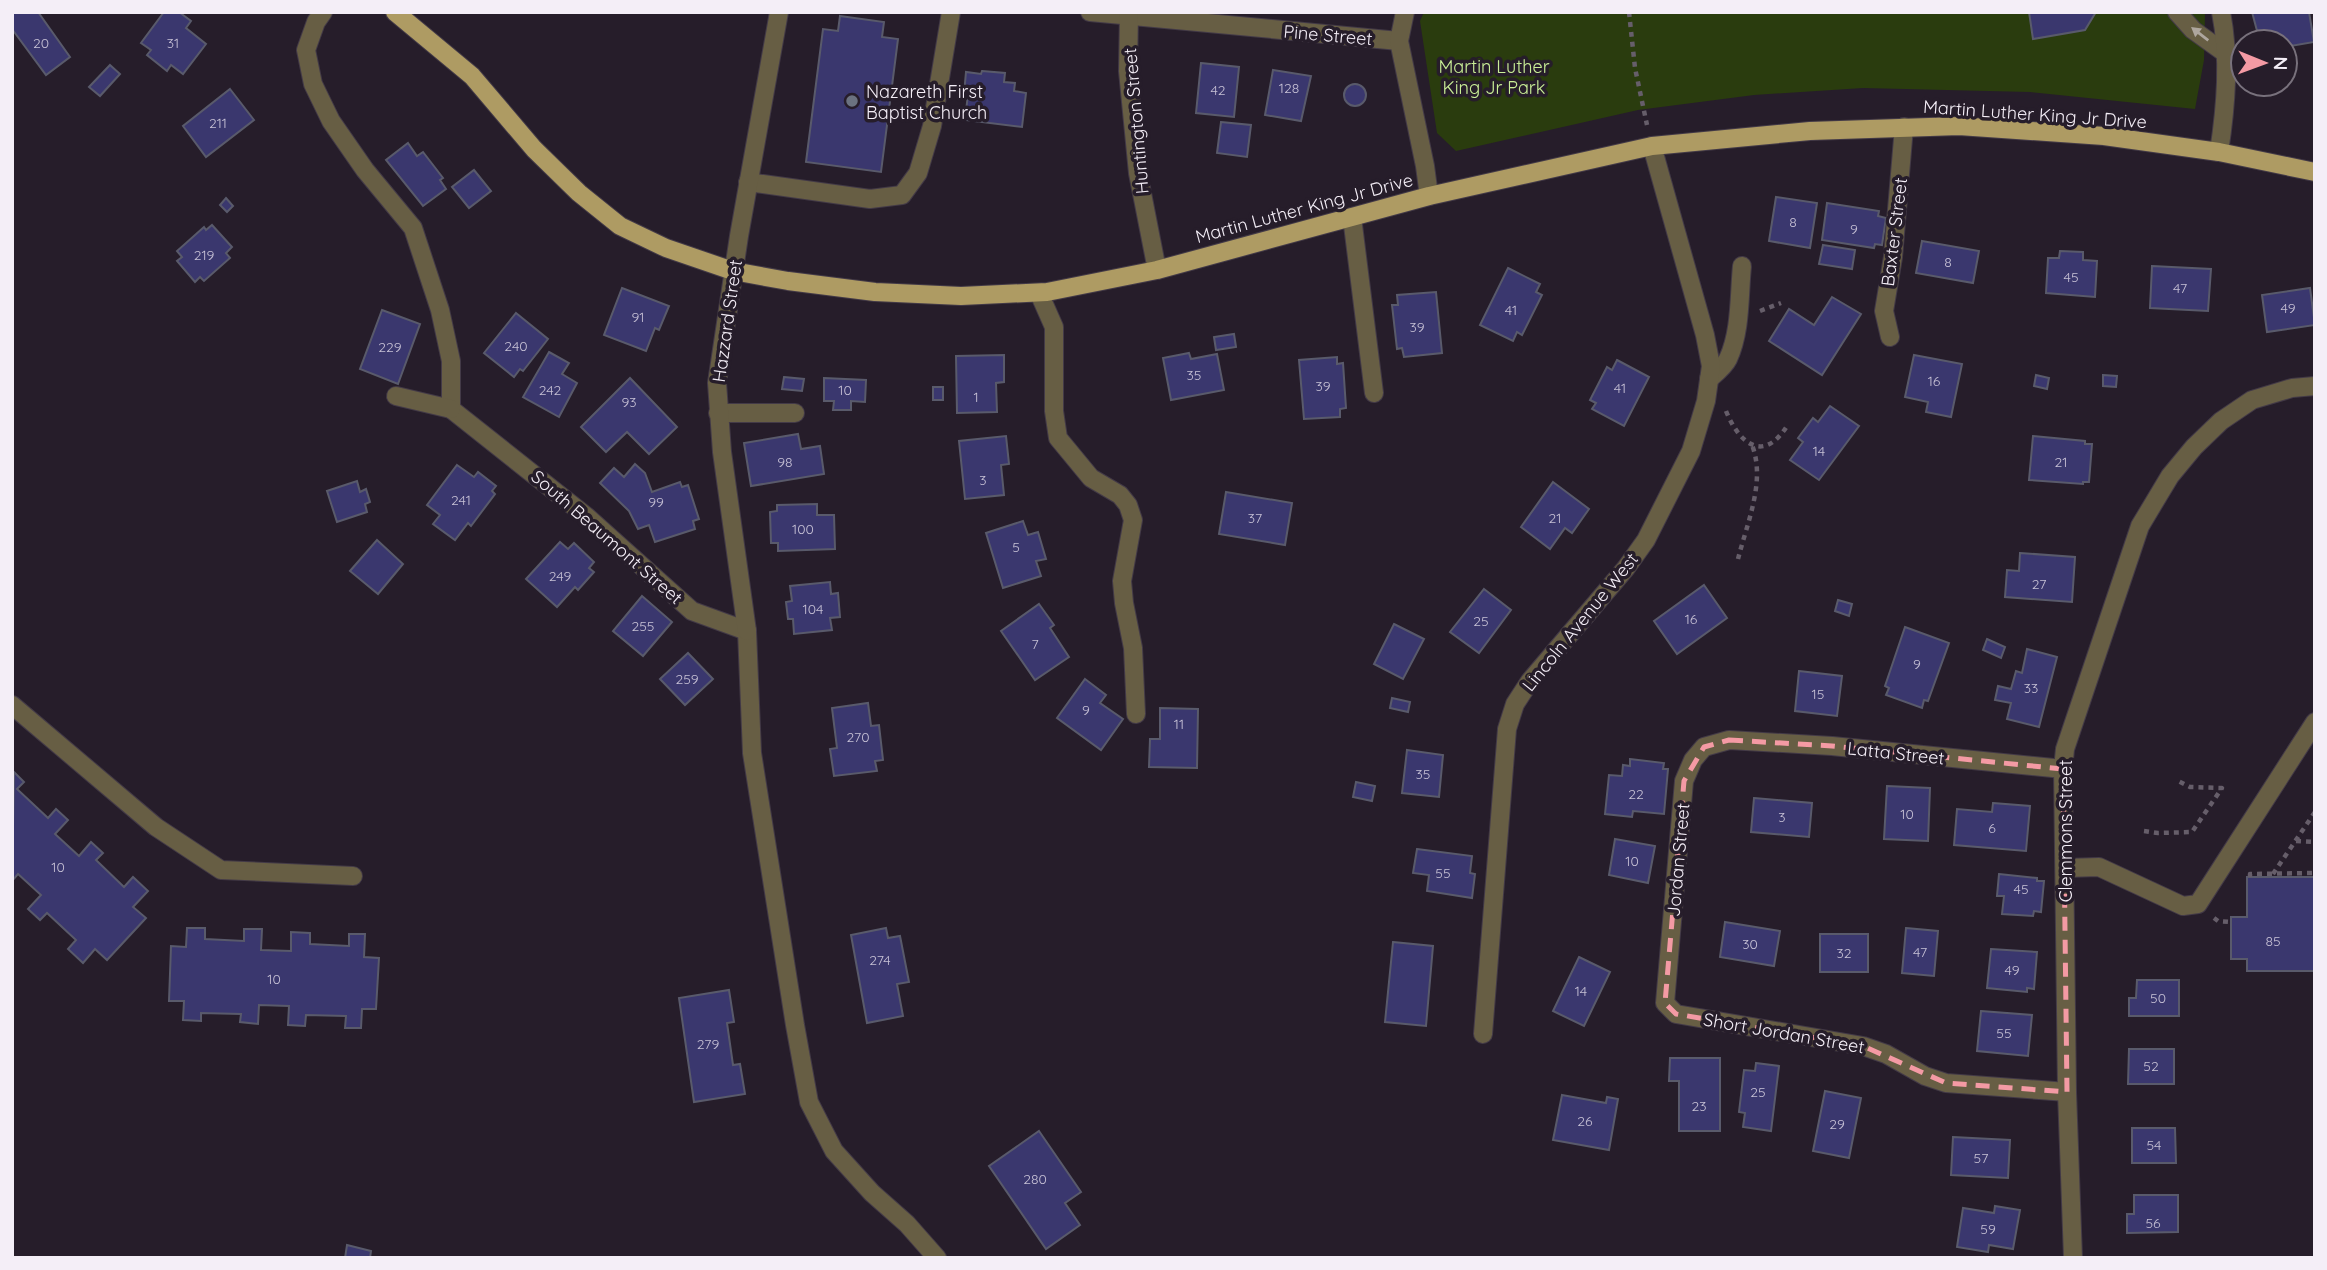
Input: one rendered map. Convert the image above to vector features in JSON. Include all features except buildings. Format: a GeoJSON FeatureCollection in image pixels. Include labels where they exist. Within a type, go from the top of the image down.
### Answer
{"type":"FeatureCollection","features":[{"type":"Feature","properties":{"kind":"main road","name":"Martin Luther King Jr Drive"},"geometry":{"type":"LineString","coordinates":[[394,12],[472,76],[534,149],[579,193],[620,226],[666,247],[733,271],[875,292],[961,296],[1039,292],[1157,270],[1429,196],[1652,146],[1810,131],[1959,126],[2104,136],[2219,152],[2315,172]]}},
{"type":"Feature","properties":{"kind":"street"},"geometry":{"type":"LineString","coordinates":[[323,12],[316,22],[306,50],[313,84],[331,121],[351,150],[413,228],[440,310],[451,361],[451,409],[396,396]]}},
{"type":"Feature","properties":{"kind":"street","name":"Hazzard Street"},"geometry":{"type":"LineString","coordinates":[[747,631],[718,412],[720,352],[779,12]]}},
{"type":"Feature","properties":{"kind":"street"},"geometry":{"type":"LineString","coordinates":[[748,182],[870,199],[902,195],[918,173],[932,126],[951,12]]}},
{"type":"Feature","properties":{"kind":"street","name":"Pine Street"},"geometry":{"type":"LineString","coordinates":[[1090,12],[1399,41]]}},
{"type":"Feature","properties":{"kind":"street"},"geometry":{"type":"LineString","coordinates":[[1405,12],[1399,41],[1429,196]]}},
{"type":"Feature","properties":{"kind":"street"},"geometry":{"type":"LineString","coordinates":[[2177,12],[2193,30],[2225,53]]}},
{"type":"Feature","properties":{"kind":"street"},"geometry":{"type":"LineString","coordinates":[[2219,152],[2226,104],[2221,12]]}},
{"type":"Feature","properties":{"kind":"street","name":"Huntington Street"},"geometry":{"type":"LineString","coordinates":[[1129,15],[1128,72],[1138,173],[1157,270]]}},
{"type":"Feature","properties":{"kind":"street","name":"Baxter Street"},"geometry":{"type":"LineString","coordinates":[[1890,337],[1884,311],[1894,257],[1905,127]]}},
{"type":"Feature","properties":{"kind":"street","name":"Lincoln Avenue West"},"geometry":{"type":"LineString","coordinates":[[1483,1034],[1507,729],[1515,704],[1530,681],[1626,568],[1646,540],[1691,451],[1706,401],[1711,366],[1652,146]]}},
{"type":"Feature","properties":{"kind":"street"},"geometry":{"type":"LineString","coordinates":[[1352,217],[1374,393]]}},
{"type":"Feature","properties":{"kind":"street"},"geometry":{"type":"LineString","coordinates":[[1709,379],[1721,369],[1730,354],[1736,327],[1742,266]]}},
{"type":"Feature","properties":{"kind":"street"},"geometry":{"type":"LineString","coordinates":[[1039,292],[1054,327],[1054,411],[1058,438],[1091,478],[1120,495],[1128,505],[1133,520],[1122,581],[1133,648],[1136,715]]}},
{"type":"Feature","properties":{"kind":"street","name":"Clemmons Street"},"geometry":{"type":"LineString","coordinates":[[2073,1258],[2067,1093],[2063,769],[2065,749],[2140,526],[2170,476],[2194,447],[2221,421],[2252,400],[2292,388],[2315,386]]}},
{"type":"Feature","properties":{"kind":"street","name":"South Beaumont Street"},"geometry":{"type":"LineString","coordinates":[[451,409],[586,516],[691,611],[747,631]]}},
{"type":"Feature","properties":{"kind":"street"},"geometry":{"type":"LineString","coordinates":[[718,412],[795,413]]}},
{"type":"Feature","properties":{"kind":"street"},"geometry":{"type":"LineString","coordinates":[[747,631],[752,753],[795,1025],[810,1102],[834,1151],[937,1258]]}},
{"type":"Feature","properties":{"kind":"street"},"geometry":{"type":"LineString","coordinates":[[12,705],[156,827],[220,870],[353,876]]}},
{"type":"Feature","properties":{"kind":"street"},"geometry":{"type":"LineString","coordinates":[[2065,868],[2099,867],[2183,906],[2198,904],[2315,722]]}},
{"type":"Feature","properties":{"kind":"street","name":"Latta Street"},"geometry":{"type":"LineString","coordinates":[[1729,740],[1832,746],[2063,769]]}},
{"type":"Feature","properties":{"kind":"street","name":"Jordan Street"},"geometry":{"type":"LineString","coordinates":[[1665,1003],[1684,781],[1693,760],[1704,747],[1729,740]]}},
{"type":"Feature","properties":{"kind":"street","name":"Short Jordan Street"},"geometry":{"type":"LineString","coordinates":[[1665,1003],[1676,1014],[1863,1046],[1886,1054],[1925,1076],[1945,1083],[2067,1093]]}},
{"type":"Feature","properties":{"kind":"path"},"geometry":{"type":"LineString","coordinates":[[1629,12],[1635,68],[1652,146]]}},
{"type":"Feature","properties":{"kind":"path"},"geometry":{"type":"LineString","coordinates":[[1706,401],[1716,400],[1724,406],[1733,428],[1752,445],[1756,457],[1756,491],[1738,559]]}},
{"type":"Feature","properties":{"kind":"path"},"geometry":{"type":"LineString","coordinates":[[1752,445],[1768,446],[1778,440],[1787,426]]}},
{"type":"Feature","properties":{"kind":"path"},"geometry":{"type":"LineString","coordinates":[[2144,831],[2192,832],[2222,789],[2190,787],[2178,781]]}},
{"type":"Feature","properties":{"kind":"path"},"geometry":{"type":"LineString","coordinates":[[2273,874],[2315,812]]}},
{"type":"Feature","properties":{"kind":"path"},"geometry":{"type":"LineString","coordinates":[[2295,841],[2315,842]]}},
{"type":"Feature","properties":{"kind":"path"},"geometry":{"type":"LineString","coordinates":[[2250,877],[2250,874],[2315,873]]}},
{"type":"Feature","properties":{"kind":"highlighted area"},"geometry":{"type":"Polygon","coordinates":[[[1729,740],[1832,746],[2063,769],[2067,1092],[1946,1083],[1863,1046],[1676,1014],[1665,1003],[1684,781],[1704,747],[1729,740]]]}},
{"type":"Feature","properties":{"kind":"green space","name":"Martin Luther King Jr Park"},"geometry":{"type":"Polygon","coordinates":[[[1424,12],[2205,12],[2204,60],[2195,109],[2030,92],[1863,88],[1754,95],[1638,110],[1456,151],[1437,133],[1420,21],[1424,12]]]}},
{"type":"Feature","properties":{"kind":"place","name":"Nazareth First Baptist Church"},"geometry":{"type":"Point","coordinates":[852,101]}}]}
